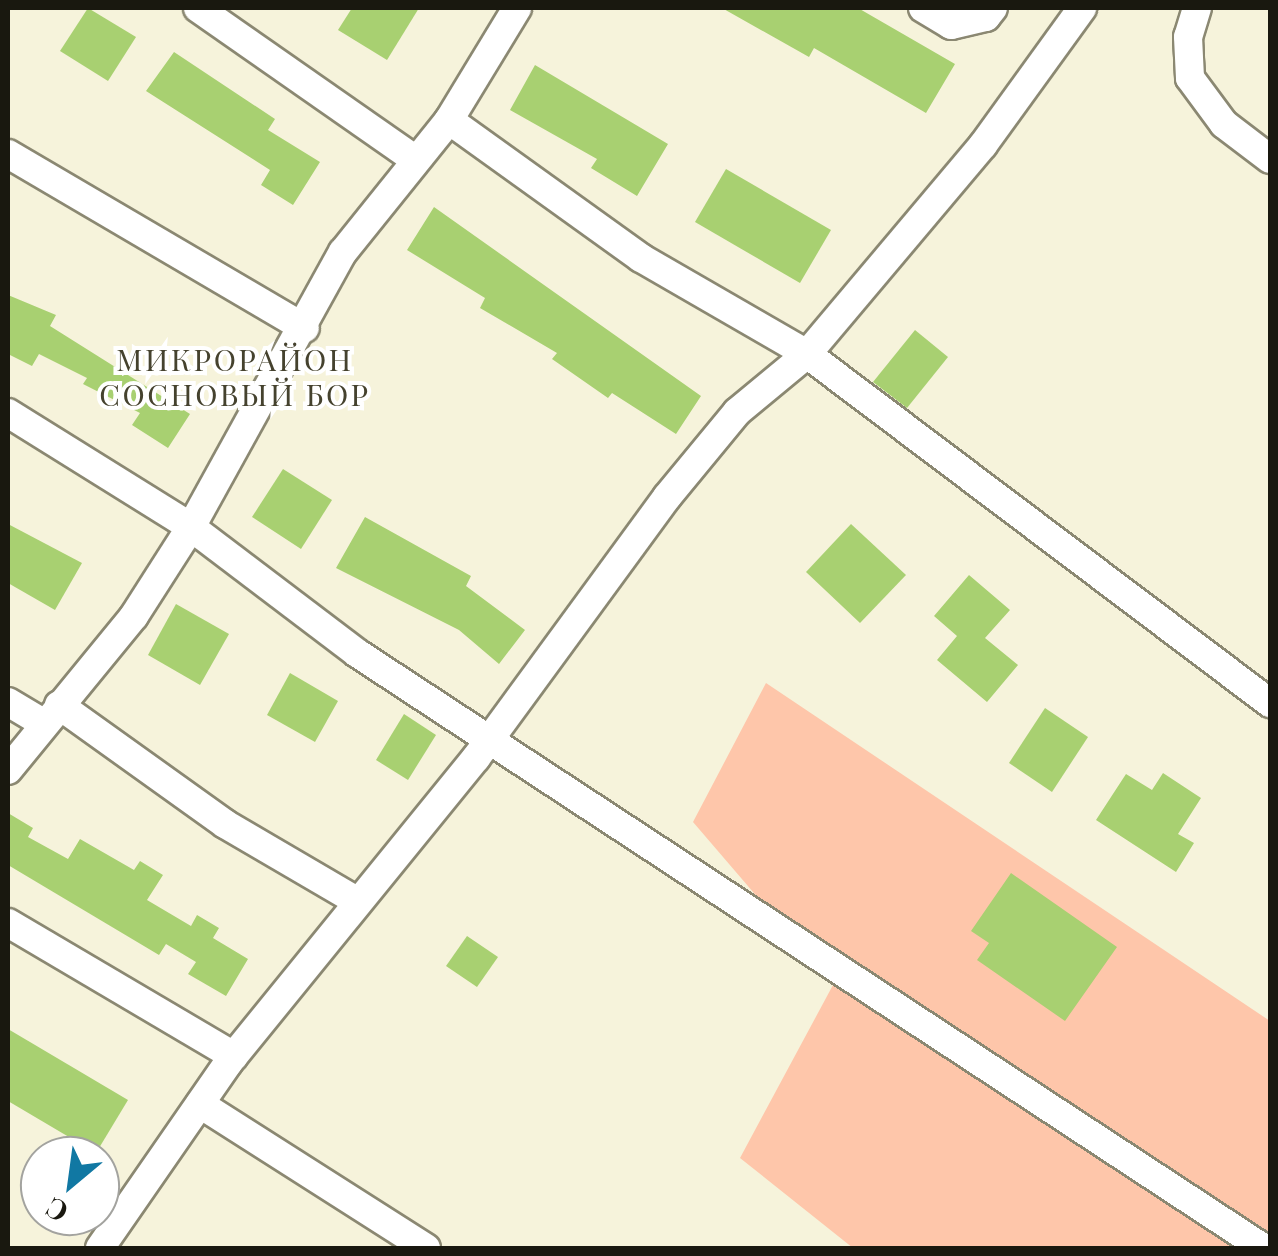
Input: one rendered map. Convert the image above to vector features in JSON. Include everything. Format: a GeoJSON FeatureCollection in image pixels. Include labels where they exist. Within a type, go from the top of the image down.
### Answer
{"type":"FeatureCollection","features":[{"type":"Feature","properties":{"kind":"street"},"geometry":{"type":"LineString","coordinates":[[198,8],[413,158]]}},
{"type":"Feature","properties":{"kind":"street"},"geometry":{"type":"LineString","coordinates":[[8,770],[134,616],[191,527],[305,328],[343,252],[413,158],[448,120],[518,8]]}},
{"type":"Feature","properties":{"kind":"street"},"geometry":{"type":"LineString","coordinates":[[923,8],[950,25],[986,17],[993,8]]}},
{"type":"Feature","properties":{"kind":"street"},"geometry":{"type":"LineString","coordinates":[[100,1248],[231,1059],[490,739],[737,412],[807,354],[983,145],[1082,8]]}},
{"type":"Feature","properties":{"kind":"street"},"geometry":{"type":"LineString","coordinates":[[1197,8],[1188,37],[1190,78],[1224,124],[1270,160]]}},
{"type":"Feature","properties":{"kind":"street"},"geometry":{"type":"LineString","coordinates":[[448,120],[641,258],[807,354],[1270,704]]}},
{"type":"Feature","properties":{"kind":"street"},"geometry":{"type":"LineString","coordinates":[[8,154],[305,328]]}},
{"type":"Feature","properties":{"kind":"street"},"geometry":{"type":"LineString","coordinates":[[8,412],[191,527],[357,653],[1263,1248]]}},
{"type":"Feature","properties":{"kind":"street"},"geometry":{"type":"LineString","coordinates":[[8,702],[51,714],[225,824],[357,901]]}},
{"type":"Feature","properties":{"kind":"street"},"geometry":{"type":"LineString","coordinates":[[8,923],[231,1059]]}},
{"type":"Feature","properties":{"kind":"street"},"geometry":{"type":"LineString","coordinates":[[200,1104],[426,1248]]}},
{"type":"Feature","properties":{"kind":"shaded area"},"geometry":{"type":"Polygon","coordinates":[[[766,683],[1270,1021],[1270,1248],[853,1248],[740,1158],[833,985],[693,822],[766,683]]]}},
{"type":"Feature","properties":{"kind":"building"},"geometry":{"type":"Polygon","coordinates":[[[88,8],[136,37],[108,81],[60,51],[88,8]]]}},
{"type":"Feature","properties":{"kind":"building"},"geometry":{"type":"Polygon","coordinates":[[[352,8],[419,8],[387,60],[338,30],[352,8]]]}},
{"type":"Feature","properties":{"kind":"building"},"geometry":{"type":"Polygon","coordinates":[[[722,8],[858,8],[955,64],[926,113],[814,48],[809,57],[722,8]]]}},
{"type":"Feature","properties":{"kind":"building"},"geometry":{"type":"Polygon","coordinates":[[[174,52],[275,119],[268,130],[320,162],[293,205],[261,185],[270,170],[146,91],[174,52]]]}},
{"type":"Feature","properties":{"kind":"building"},"geometry":{"type":"Polygon","coordinates":[[[535,65],[668,144],[637,196],[591,168],[597,159],[510,110],[535,65]]]}},
{"type":"Feature","properties":{"kind":"building"},"geometry":{"type":"Polygon","coordinates":[[[726,169],[831,230],[800,283],[695,222],[726,169]]]}},
{"type":"Feature","properties":{"kind":"building"},"geometry":{"type":"Polygon","coordinates":[[[434,207],[701,396],[676,434],[612,393],[608,398],[552,359],[557,353],[480,308],[485,298],[407,250],[434,207]]]}},
{"type":"Feature","properties":{"kind":"building"},"geometry":{"type":"Polygon","coordinates":[[[8,295],[56,315],[50,326],[190,414],[168,448],[132,425],[140,413],[83,384],[87,378],[39,354],[32,366],[8,354],[8,295]]]}},
{"type":"Feature","properties":{"kind":"building"},"geometry":{"type":"Polygon","coordinates":[[[915,330],[948,357],[907,408],[873,382],[915,330]]]}},
{"type":"Feature","properties":{"kind":"building"},"geometry":{"type":"Polygon","coordinates":[[[283,469],[332,500],[301,549],[252,517],[283,469]]]}},
{"type":"Feature","properties":{"kind":"building"},"geometry":{"type":"Polygon","coordinates":[[[365,517],[471,576],[466,586],[525,630],[499,664],[459,630],[336,568],[365,517]]]}},
{"type":"Feature","properties":{"kind":"building"},"geometry":{"type":"Polygon","coordinates":[[[8,524],[82,563],[55,610],[8,583],[8,524]]]}},
{"type":"Feature","properties":{"kind":"building"},"geometry":{"type":"Polygon","coordinates":[[[851,524],[906,575],[860,623],[806,572],[851,524]]]}},
{"type":"Feature","properties":{"kind":"building"},"geometry":{"type":"Polygon","coordinates":[[[969,575],[1010,610],[985,638],[1018,665],[987,702],[937,660],[957,636],[934,616],[969,575]]]}},
{"type":"Feature","properties":{"kind":"building"},"geometry":{"type":"Polygon","coordinates":[[[176,604],[229,634],[200,685],[148,655],[176,604]]]}},
{"type":"Feature","properties":{"kind":"building"},"geometry":{"type":"Polygon","coordinates":[[[290,673],[338,701],[315,742],[267,715],[290,673]]]}},
{"type":"Feature","properties":{"kind":"building"},"geometry":{"type":"Polygon","coordinates":[[[1045,708],[1088,737],[1052,792],[1009,763],[1045,708]]]}},
{"type":"Feature","properties":{"kind":"building"},"geometry":{"type":"Polygon","coordinates":[[[404,714],[436,735],[408,780],[376,760],[404,714]]]}},
{"type":"Feature","properties":{"kind":"building"},"geometry":{"type":"Polygon","coordinates":[[[1163,773],[1201,798],[1178,834],[1194,843],[1176,872],[1096,820],[1126,774],[1152,790],[1163,773]]]}},
{"type":"Feature","properties":{"kind":"building"},"geometry":{"type":"Polygon","coordinates":[[[8,813],[33,828],[28,837],[68,859],[80,839],[134,870],[140,861],[163,875],[147,900],[191,926],[197,915],[219,928],[213,938],[248,959],[226,996],[188,974],[196,962],[166,944],[159,955],[8,865],[8,813]]]}},
{"type":"Feature","properties":{"kind":"building"},"geometry":{"type":"Polygon","coordinates":[[[1011,873],[1117,947],[1065,1021],[977,960],[989,943],[971,931],[1011,873]]]}},
{"type":"Feature","properties":{"kind":"building"},"geometry":{"type":"Polygon","coordinates":[[[467,936],[498,957],[477,987],[446,966],[467,936]]]}},
{"type":"Feature","properties":{"kind":"building"},"geometry":{"type":"Polygon","coordinates":[[[8,1029],[128,1100],[106,1136],[67,1136],[8,1101],[8,1029]]]}},
{"type":"Feature","properties":{"kind":"district","name":"МИКРОРАЙОН СОСНОВЫЙ БОР"},"geometry":{"type":"Point","coordinates":[235,376]}}]}
